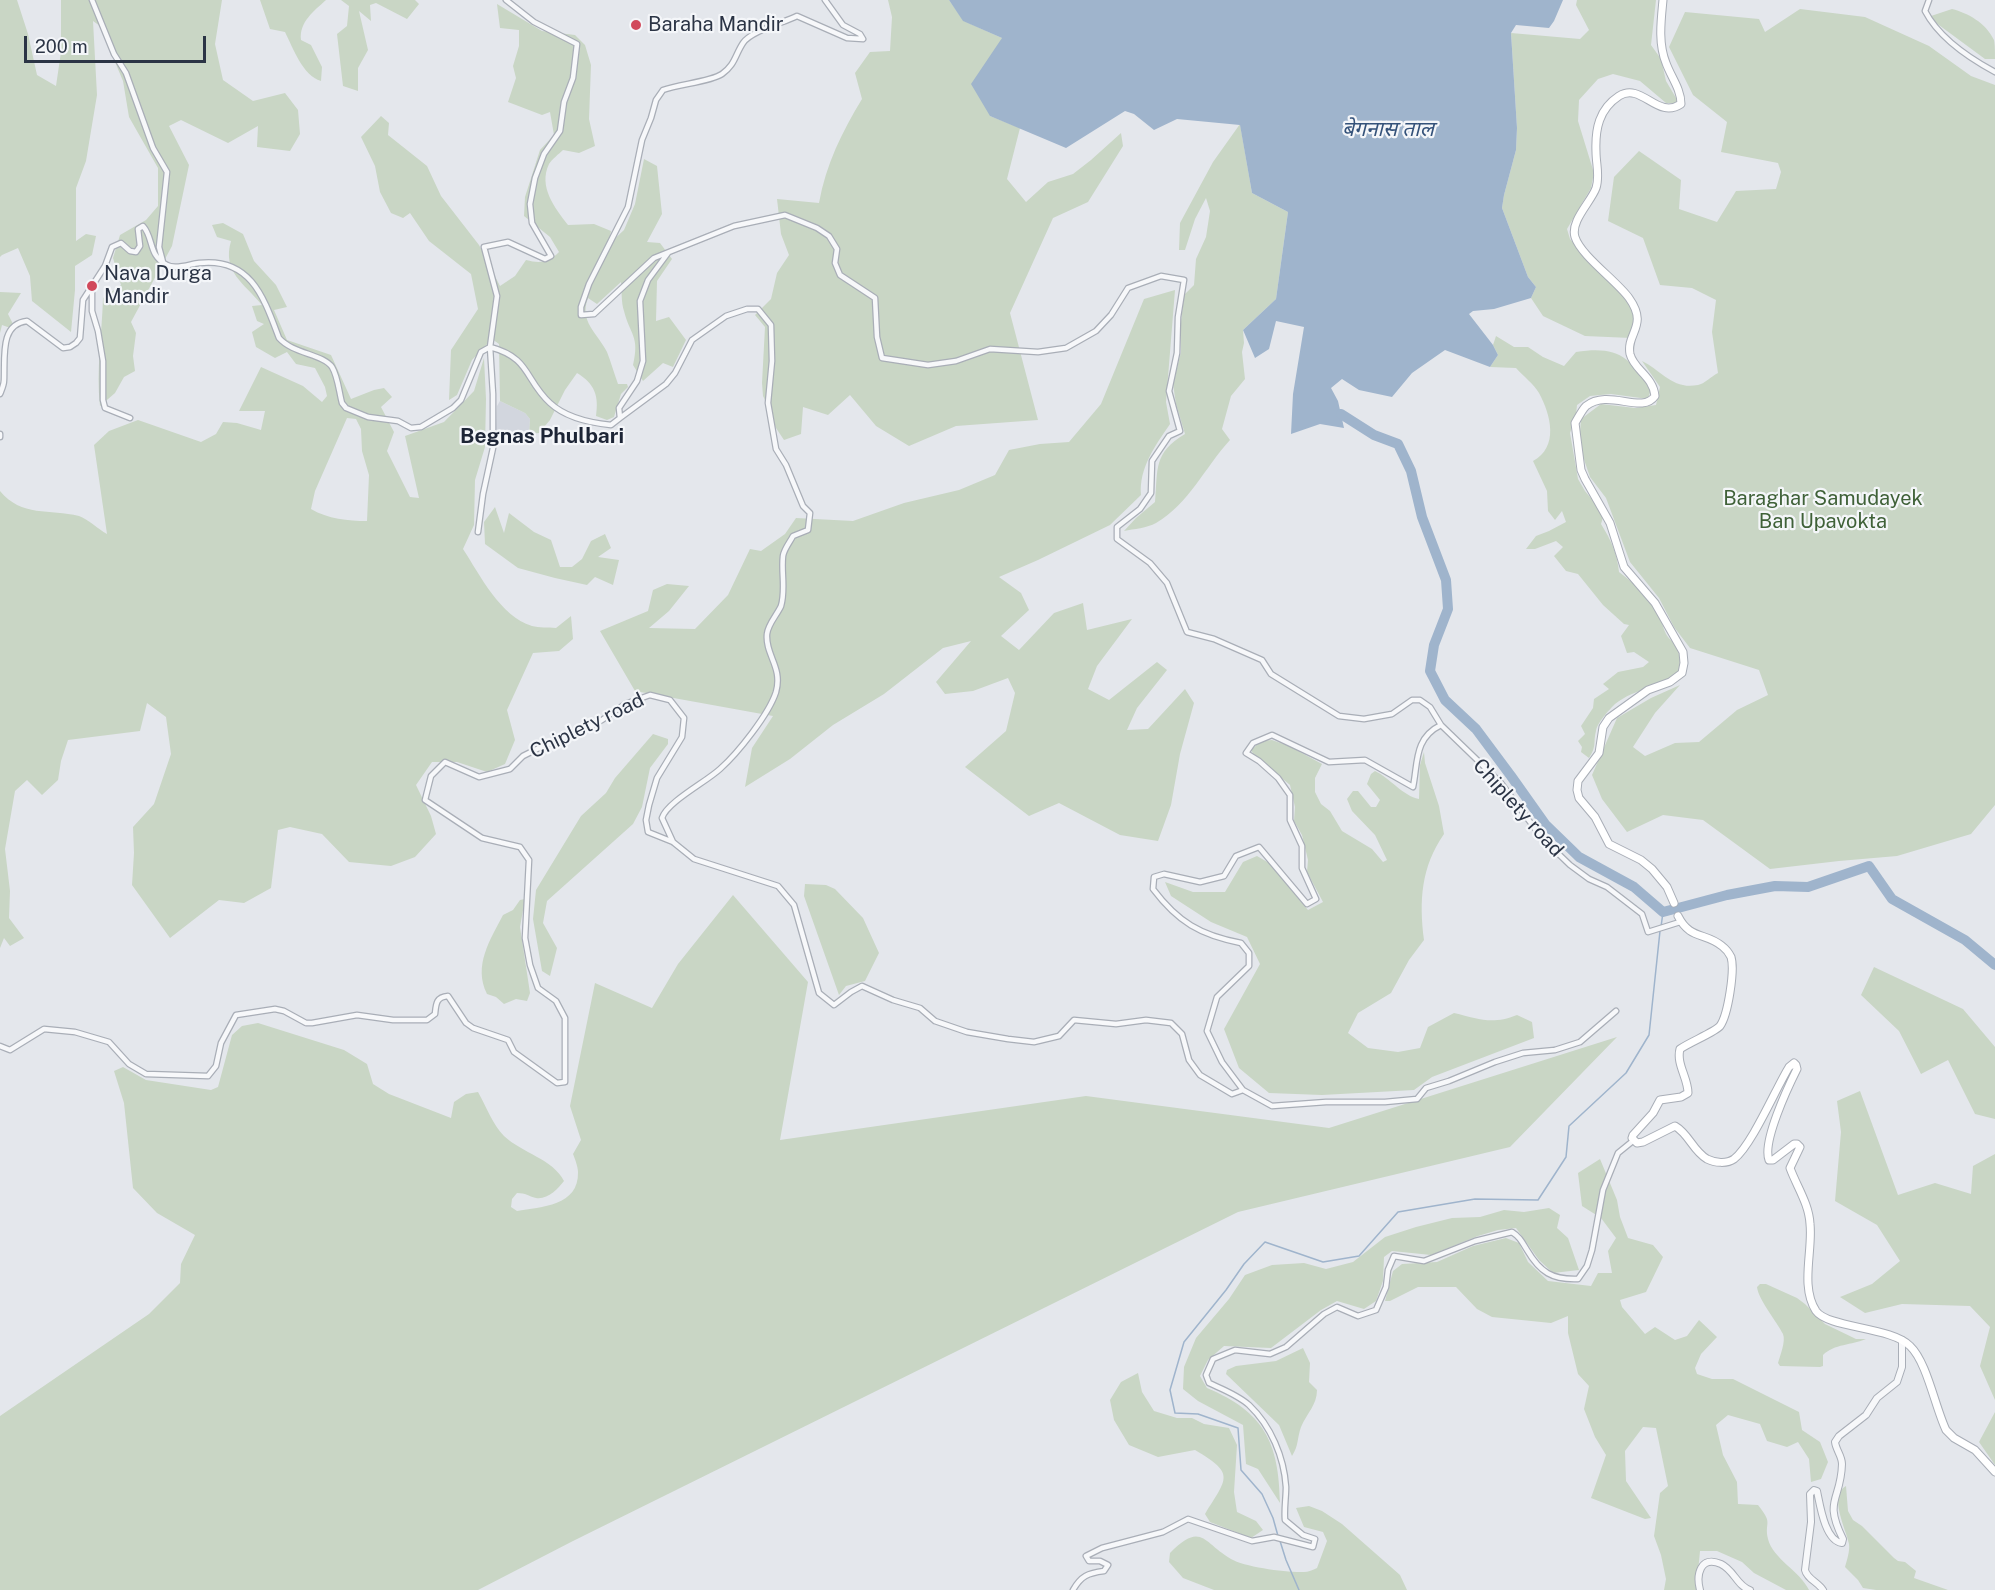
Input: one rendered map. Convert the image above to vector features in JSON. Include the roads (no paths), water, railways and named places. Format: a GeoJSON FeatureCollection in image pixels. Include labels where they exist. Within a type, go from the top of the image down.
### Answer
{"type":"FeatureCollection","features":[{"type":"Feature","properties":{"kind":"main road"},"geometry":{"type":"LineString","coordinates":[[1663,0],[1660,32],[1665,61],[1681,96],[1681,104],[1674,109],[1667,110],[1633,93],[1621,95],[1605,108],[1597,125],[1596,187],[1575,227],[1575,236],[1579,244],[1634,305],[1638,322],[1630,355],[1654,387],[1655,396],[1651,401],[1641,404],[1606,398],[1586,406],[1575,423],[1581,470],[1610,523],[1624,567],[1655,603],[1683,652],[1684,663],[1682,673],[1670,682],[1648,690],[1610,718],[1603,727],[1599,753],[1578,781],[1577,790],[1610,844],[1641,860],[1652,869],[1667,887],[1674,903]]}},
{"type":"Feature","properties":{"kind":"main road"},"geometry":{"type":"LineString","coordinates":[[1679,919],[1687,931],[1720,944],[1730,956],[1731,985],[1720,1027],[1680,1049],[1680,1062],[1688,1093],[1681,1097],[1660,1100],[1653,1113],[1633,1135],[1634,1140],[1637,1143],[1643,1142],[1675,1126],[1682,1131],[1698,1153],[1707,1159],[1730,1161],[1737,1156],[1748,1141],[1789,1067],[1794,1063],[1797,1065],[1771,1135],[1768,1156],[1769,1160],[1773,1160],[1794,1144],[1800,1147],[1790,1168],[1805,1202],[1810,1222],[1810,1290],[1815,1308],[1823,1317],[1832,1321],[1847,1323],[1902,1340],[1910,1346],[1921,1364],[1946,1430],[1954,1438],[1975,1450],[1995,1472]]}},
{"type":"Feature","properties":{"kind":"street"},"geometry":{"type":"LineString","coordinates":[[92,0],[114,54],[126,73],[153,148],[167,172],[159,247],[163,262]]}},
{"type":"Feature","properties":{"kind":"street"},"geometry":{"type":"LineString","coordinates":[[478,532],[493,448],[490,347],[497,296],[484,247],[508,242],[545,259],[551,256],[532,223],[530,204],[543,154],[560,131],[564,102],[573,78],[577,44],[534,22],[506,0]]}},
{"type":"Feature","properties":{"kind":"street"},"geometry":{"type":"LineString","coordinates":[[669,252],[654,258],[594,314],[581,315],[581,307],[589,284],[628,207],[642,140],[656,100],[663,90],[721,75],[736,59],[743,43],[753,34],[797,16],[847,38],[863,39],[860,34],[843,25],[825,0]]}},
{"type":"Feature","properties":{"kind":"street"},"geometry":{"type":"LineString","coordinates":[[1929,0],[1925,11],[1931,23],[1965,53],[1995,72]]}},
{"type":"Feature","properties":{"kind":"street","name":"Chiplety road"},"geometry":{"type":"LineString","coordinates":[[669,252],[734,226],[785,216],[817,228],[829,236],[837,249],[836,263],[840,275],[875,298],[877,337],[882,358],[928,365],[956,362],[990,349],[1038,352],[1066,348],[1096,331],[1111,315],[1128,288],[1161,276],[1184,280],[1178,316],[1177,353],[1169,391],[1179,431],[1169,436],[1152,461],[1152,493],[1140,509],[1117,527],[1117,539],[1150,563],[1167,583],[1187,632],[1214,639],[1262,660],[1270,674],[1339,716],[1364,719],[1392,714],[1412,700],[1420,699],[1430,707],[1441,725],[1501,783],[1542,838],[1588,879],[1607,887],[1642,914],[1648,932],[1679,919]]}},
{"type":"Feature","properties":{"kind":"street"},"geometry":{"type":"LineString","coordinates":[[0,394],[4,378],[2,337],[11,325],[27,321],[63,348],[76,343],[80,338],[81,306],[86,294],[105,266],[115,244],[121,243],[133,252],[139,250],[137,233],[143,226],[147,231],[154,254],[170,266],[210,262],[228,264],[242,273],[263,295],[279,338],[291,348],[328,363],[334,372],[343,406],[368,417],[398,421],[416,428],[431,423],[461,400],[481,352],[490,347],[519,360],[541,393],[558,409],[579,418],[608,425],[615,423],[666,384],[675,373],[693,340],[726,316],[747,309],[758,309],[771,325],[772,361],[768,403],[771,428],[776,448],[786,465],[803,506],[810,513],[808,530],[793,536],[784,554],[784,592],[780,608],[767,633],[768,646],[778,670],[776,691],[756,727],[735,753],[720,769],[664,813],[662,818],[673,842]]}},
{"type":"Feature","properties":{"kind":"street"},"geometry":{"type":"LineString","coordinates":[[620,418],[620,408],[637,381],[643,361],[640,301],[648,280],[669,252]]}},
{"type":"Feature","properties":{"kind":"street"},"geometry":{"type":"LineString","coordinates":[[92,288],[92,311],[103,361],[105,408],[130,418]]}},
{"type":"Feature","properties":{"kind":"street","name":"Chiplety road"},"geometry":{"type":"LineString","coordinates":[[0,1046],[10,1050],[44,1029],[75,1032],[109,1042],[129,1064],[146,1074],[208,1076],[216,1066],[221,1043],[236,1015],[275,1009],[284,1011],[306,1023],[357,1015],[393,1020],[427,1020],[435,1014],[437,1001],[441,996],[447,996],[466,1023],[473,1028],[508,1040],[514,1052],[557,1083],[566,1082],[565,1018],[555,1001],[538,988],[530,965],[525,938],[529,860],[520,847],[482,838],[425,800],[431,776],[445,762],[479,777],[510,769],[523,756],[577,733],[626,704],[650,695],[670,700],[684,717],[682,737],[657,778],[646,820],[648,832],[673,842],[694,859],[778,885],[794,905],[819,993],[834,1005],[862,986],[893,1000],[920,1008],[935,1021],[967,1032],[1034,1042],[1059,1036],[1074,1020],[1116,1024],[1146,1020],[1171,1023],[1182,1034],[1190,1060],[1200,1075],[1232,1094],[1243,1090]]}},
{"type":"Feature","properties":{"kind":"street"},"geometry":{"type":"LineString","coordinates":[[1441,725],[1432,729],[1423,741],[1415,759],[1413,787],[1365,760],[1329,762],[1272,735],[1253,743],[1246,753],[1278,778],[1290,795],[1290,820],[1302,846],[1302,868],[1316,899],[1307,904],[1259,847],[1236,856],[1224,876],[1200,882],[1164,874],[1154,877],[1153,889],[1164,905],[1181,921],[1216,938],[1241,943],[1249,953],[1249,966],[1217,997],[1207,1031],[1222,1062],[1243,1090],[1272,1106],[1417,1099],[1426,1088],[1495,1062],[1523,1053],[1555,1050],[1580,1042],[1616,1011]]}},
{"type":"Feature","properties":{"kind":"street"},"geometry":{"type":"LineString","coordinates":[[1674,903],[1679,919]]}},
{"type":"Feature","properties":{"kind":"street"},"geometry":{"type":"LineString","coordinates":[[1073,1590],[1079,1579],[1090,1573],[1104,1571],[1108,1565],[1100,1561],[1089,1561],[1086,1556],[1102,1548],[1163,1532],[1188,1519],[1252,1541],[1275,1537],[1313,1547],[1315,1539],[1303,1535],[1285,1520],[1286,1488],[1283,1468],[1271,1433],[1249,1405],[1232,1393],[1209,1383],[1206,1375],[1213,1359],[1235,1350],[1270,1354],[1286,1347],[1324,1314],[1337,1307],[1358,1316],[1376,1310],[1386,1287],[1388,1270],[1394,1256],[1424,1261],[1475,1241],[1512,1232],[1520,1237],[1528,1252],[1546,1274],[1562,1280],[1578,1279],[1587,1266],[1592,1250],[1603,1190],[1618,1153],[1634,1140]]}},
{"type":"Feature","properties":{"kind":"street"},"geometry":{"type":"LineString","coordinates":[[1823,1590],[1819,1583],[1808,1576],[1805,1569],[1811,1522],[1810,1494],[1814,1490],[1817,1491],[1822,1517],[1833,1538],[1842,1543],[1843,1539],[1833,1510],[1842,1462],[1835,1442],[1839,1436],[1866,1415],[1877,1398],[1898,1382],[1902,1367],[1902,1340]]}},
{"type":"Feature","properties":{"kind":"street"},"geometry":{"type":"LineString","coordinates":[[1700,1590],[1698,1575],[1700,1570],[1706,1564],[1715,1562],[1731,1571],[1742,1586],[1750,1590]]}},
{"type":"Feature","properties":{"kind":"water","name":"बेगनास ताल"},"geometry":{"type":"Polygon","coordinates":[[[949,0],[1563,0],[1549,28],[1516,25],[1511,33],[1517,128],[1516,150],[1502,208],[1528,277],[1536,287],[1531,298],[1494,309],[1473,311],[1469,314],[1498,355],[1490,367],[1445,350],[1412,373],[1392,397],[1359,390],[1342,379],[1331,388],[1338,401],[1344,428],[1320,424],[1291,434],[1293,394],[1304,327],[1276,321],[1269,349],[1255,358],[1243,330],[1276,299],[1288,212],[1252,193],[1240,125],[1177,119],[1154,130],[1134,114],[1125,111],[1066,148],[990,116],[971,84],[1002,38],[963,21],[949,0]]]}},
{"type":"Feature","properties":{"kind":"waterway"},"geometry":{"type":"LineString","coordinates":[[1341,414],[1374,435],[1398,444],[1411,471],[1422,517],[1446,580],[1448,609],[1434,645],[1430,671],[1445,700],[1476,729],[1545,824],[1579,857],[1634,887],[1663,912],[1727,895],[1775,886],[1808,887],[1869,866],[1892,899],[1965,940],[1995,965]]}},
{"type":"Feature","properties":{"kind":"waterway"},"geometry":{"type":"LineString","coordinates":[[1661,927],[1663,912]]}},
{"type":"Feature","properties":{"kind":"waterway"},"geometry":{"type":"LineString","coordinates":[[1278,1536],[1262,1494],[1241,1470],[1238,1428],[1198,1414],[1175,1413],[1170,1390],[1184,1342],[1244,1264],[1265,1242],[1323,1262],[1359,1256],[1398,1212],[1475,1199],[1538,1200],[1566,1157],[1569,1126],[1626,1073],[1649,1035],[1660,931]]}},
{"type":"Feature","properties":{"kind":"waterway"},"geometry":{"type":"LineString","coordinates":[[1280,1541],[1299,1590]]}},
{"type":"Feature","properties":{"kind":"place","name":"Baraha Mandir"},"geometry":{"type":"Point","coordinates":[636,25]}},
{"type":"Feature","properties":{"kind":"place","name":"Nava Durga Mandir"},"geometry":{"type":"Point","coordinates":[92,286]}},
{"type":"Feature","properties":{"kind":"district","name":"Begnas Phulbari"},"geometry":{"type":"Point","coordinates":[542,437]}},
{"type":"Feature","properties":{"kind":"park label","name":"Baraghar Samudayek Ban Upavokta"},"geometry":{"type":"Point","coordinates":[1823,510]}}]}
